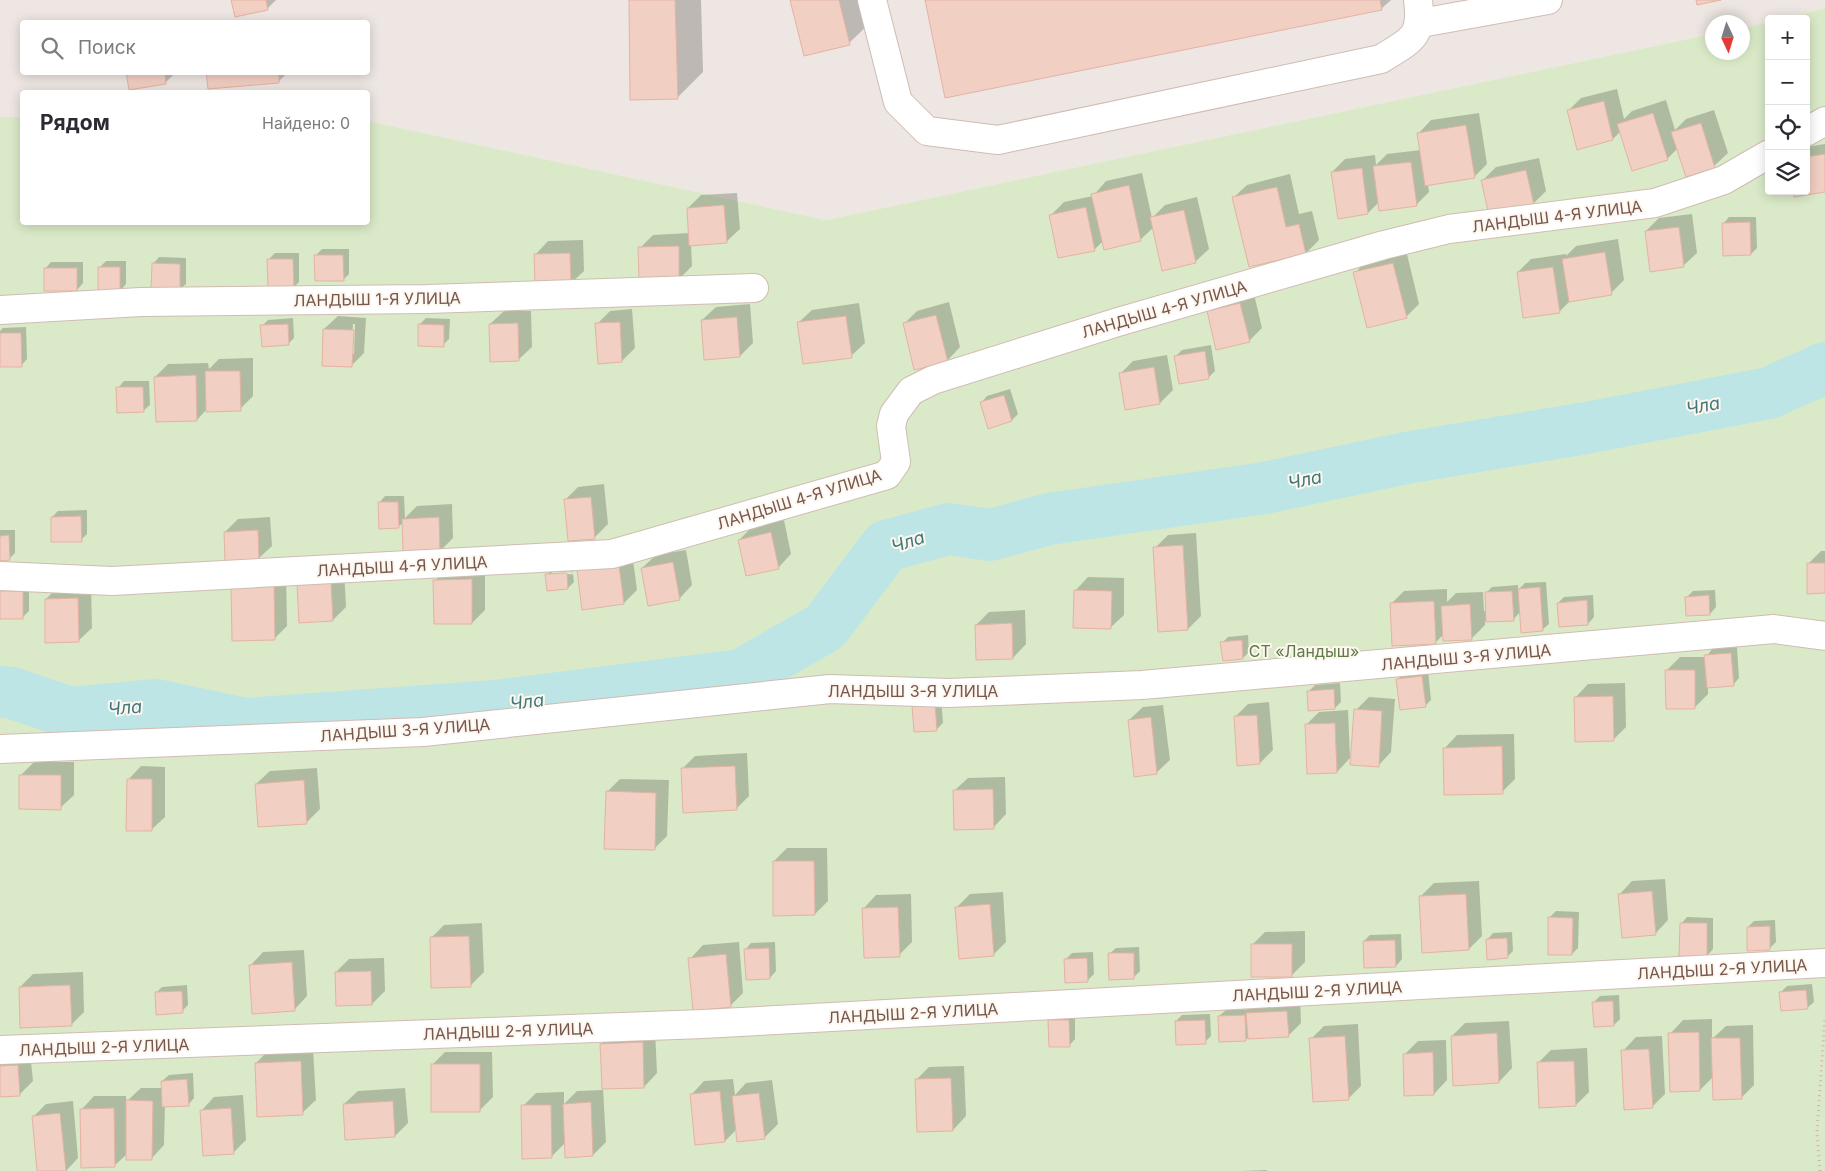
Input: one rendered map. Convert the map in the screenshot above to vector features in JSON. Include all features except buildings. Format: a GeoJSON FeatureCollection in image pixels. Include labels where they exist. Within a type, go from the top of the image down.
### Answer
{"type":"FeatureCollection","features":[{"type":"Feature","properties":{"kind":"street"},"geometry":{"type":"LineString","coordinates":[[872,0],[898,102],[927,131],[998,140],[1381,59],[1409,42],[1420,12],[1548,0]]}},
{"type":"Feature","properties":{"kind":"street"},"geometry":{"type":"LineString","coordinates":[[1810,130],[1825,121]]}},
{"type":"Feature","properties":{"kind":"street","name":"ЛАНДЫШ 4-Я УЛИЦА"},"geometry":{"type":"LineString","coordinates":[[0,576],[112,581],[612,554],[887,475],[896,462],[891,426],[894,414],[911,391],[933,380],[1118,322],[1422,236],[1449,230],[1655,203],[1724,180],[1765,156]]}},
{"type":"Feature","properties":{"kind":"street","name":"ЛАНДЫШ 1-Я УЛИЦА"},"geometry":{"type":"LineString","coordinates":[[0,310],[141,302],[428,299],[754,288]]}},
{"type":"Feature","properties":{"kind":"street","name":"ЛАНДЫШ 3-Я УЛИЦА"},"geometry":{"type":"LineString","coordinates":[[0,749],[423,732],[830,689],[949,693],[1142,685],[1774,629],[1825,636]]}},
{"type":"Feature","properties":{"kind":"street","name":"ЛАНДЫШ 2-Я УЛИЦА"},"geometry":{"type":"LineString","coordinates":[[0,1050],[703,1024],[1825,963]]}},
{"type":"Feature","properties":{"kind":"path"},"geometry":{"type":"LineString","coordinates":[[1820,1171],[1817,1132],[1825,1017]]}},
{"type":"Feature","properties":{"kind":"shaded area"},"geometry":{"type":"Polygon","coordinates":[[[0,0],[1825,0],[1825,8],[1799,15],[1765,15],[1765,23],[1750,26],[1750,15],[1705,15],[1705,35],[826,220],[370,121],[370,90],[20,90],[20,117],[0,117],[0,0]]]}},
{"type":"Feature","properties":{"kind":"green space","name":"СТ «Ландыш»"},"geometry":{"type":"Polygon","coordinates":[[[1825,8],[1825,1171],[0,1171],[0,117],[20,117],[20,225],[370,225],[370,121],[826,220],[1705,35],[1705,60],[1750,60],[1750,26],[1765,23],[1765,195],[1810,195],[1810,15],[1799,15],[1825,8]]]}},
{"type":"Feature","properties":{"kind":"waterway","name":"Чла"},"geometry":{"type":"LineString","coordinates":[[0,692],[12,693],[71,713],[156,705],[245,724],[496,706],[741,675],[825,627],[886,546],[948,529],[990,535],[1049,519],[1265,488],[1406,458],[1586,428],[1769,393],[1825,368]]}}]}
